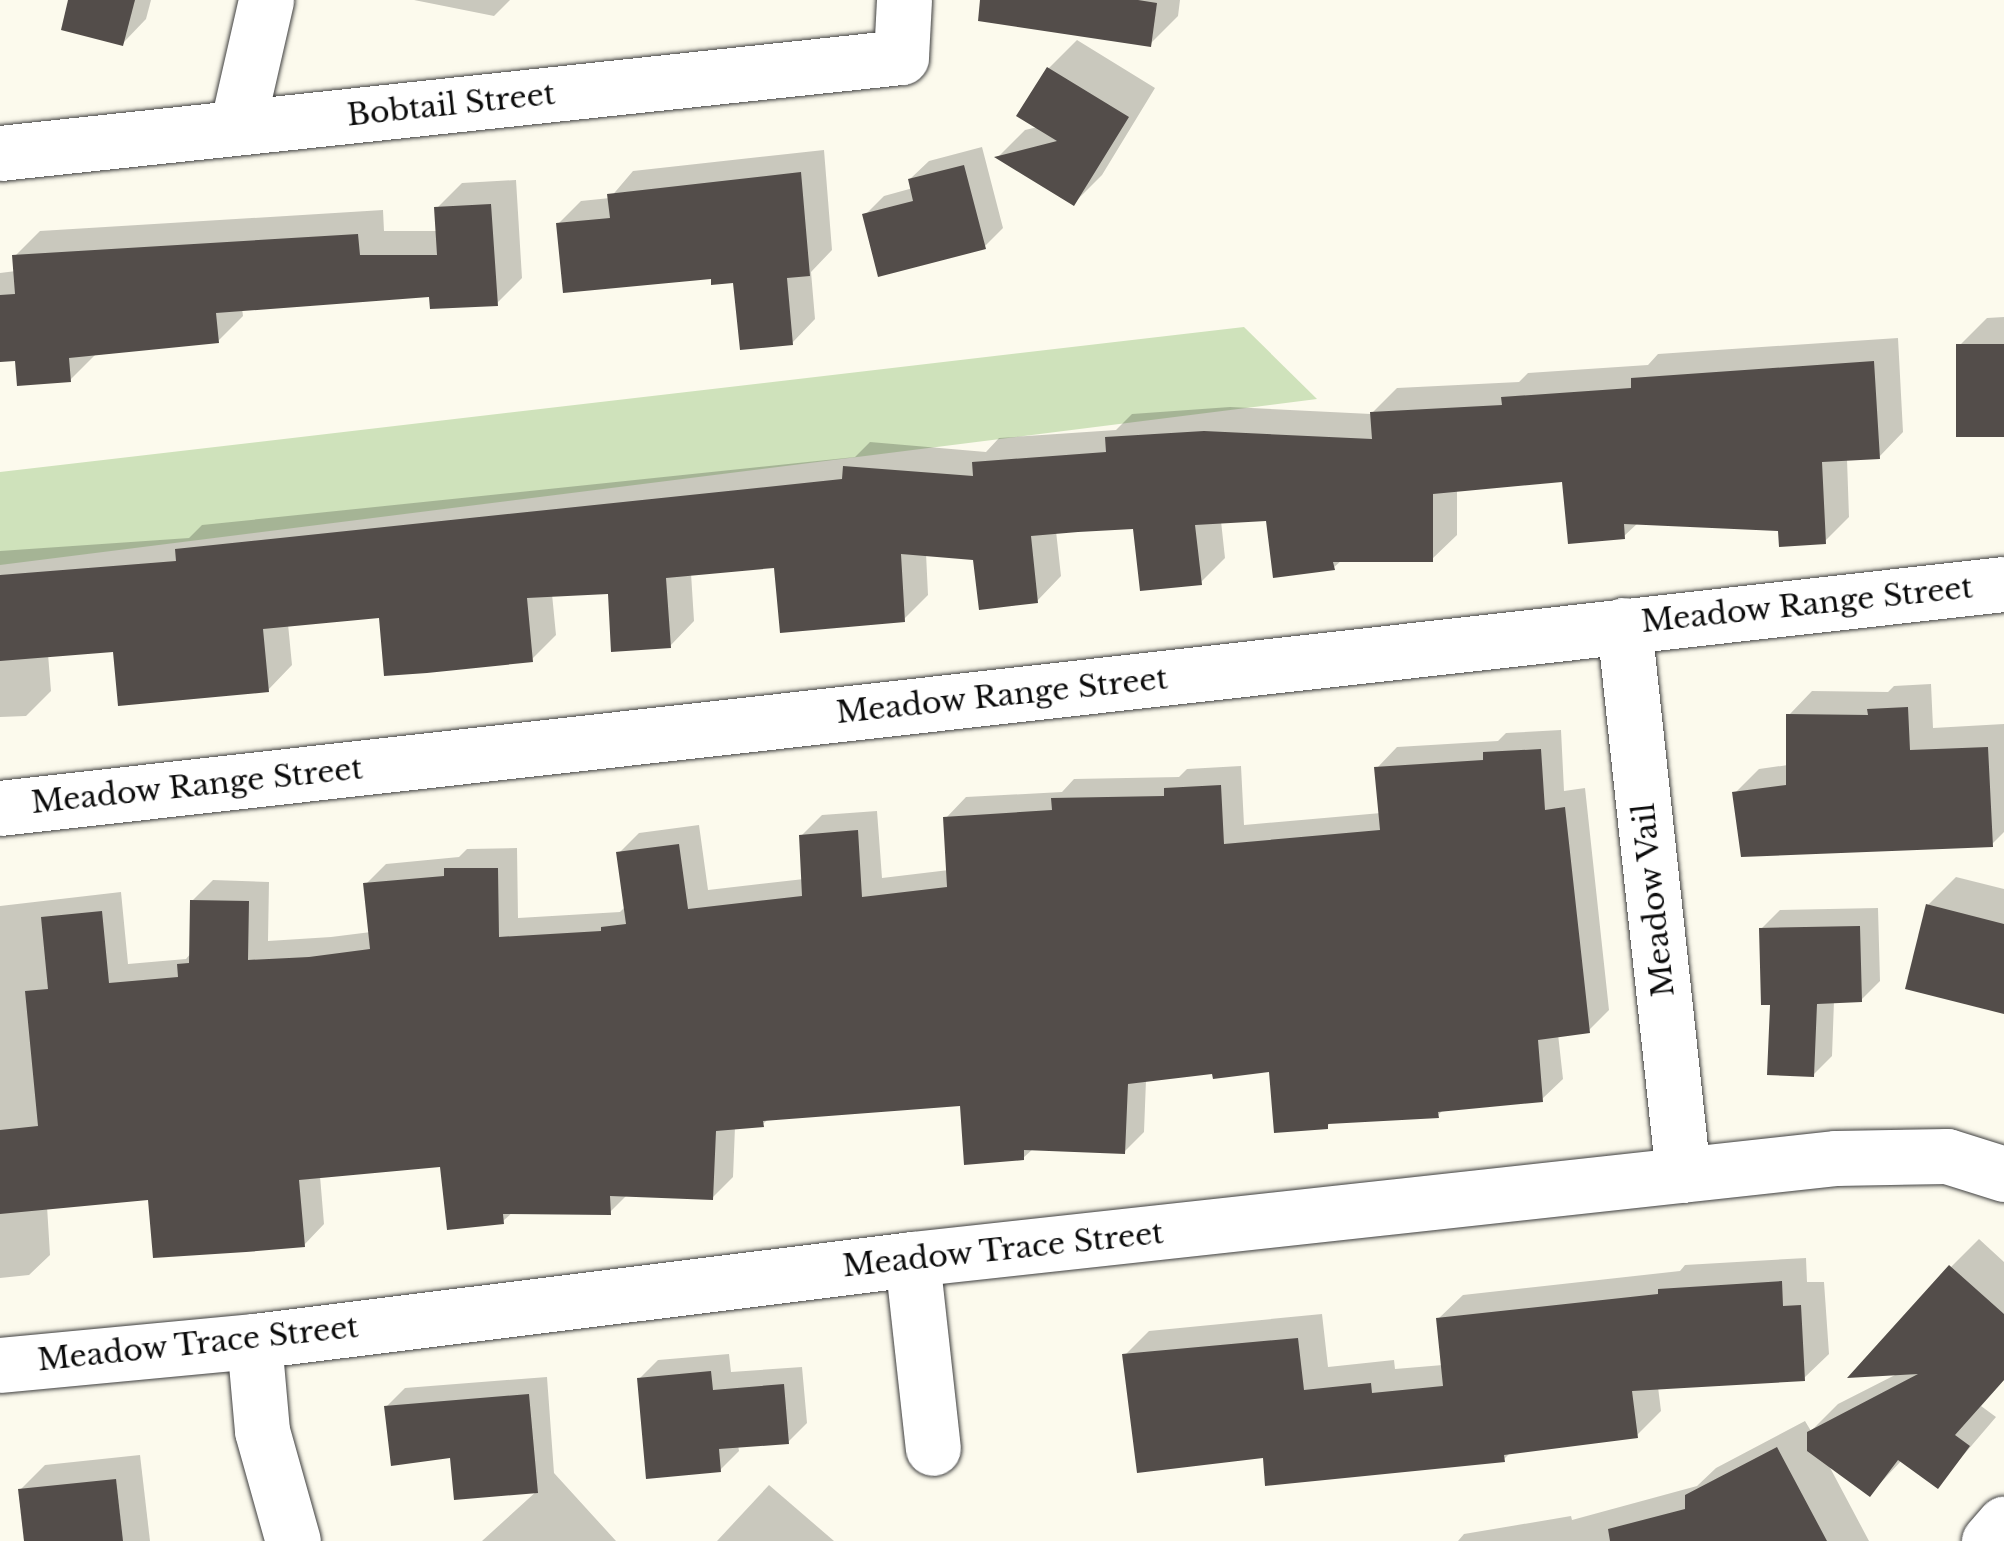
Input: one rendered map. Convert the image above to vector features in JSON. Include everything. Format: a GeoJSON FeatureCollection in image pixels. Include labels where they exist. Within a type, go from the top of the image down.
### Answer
{"type":"FeatureCollection","features":[{"type":"Feature","properties":{"kind":"street"},"geometry":{"type":"LineString","coordinates":[[238,128],[266,0]]}},
{"type":"Feature","properties":{"kind":"street","name":"Bobtail Street"},"geometry":{"type":"LineString","coordinates":[[0,152],[901,57],[904,0]]}},
{"type":"Feature","properties":{"kind":"street","name":"Meadow Range Street"},"geometry":{"type":"LineString","coordinates":[[0,808],[2004,584]]}},
{"type":"Feature","properties":{"kind":"street","name":"Meadow Vail"},"geometry":{"type":"LineString","coordinates":[[1624,626],[1684,1175]]}},
{"type":"Feature","properties":{"kind":"street","name":"Meadow Trace Street"},"geometry":{"type":"LineString","coordinates":[[0,1365],[254,1341],[912,1260],[1836,1158],[1947,1156],[2004,1174]]}},
{"type":"Feature","properties":{"kind":"street"},"geometry":{"type":"LineString","coordinates":[[912,1260],[933,1448]]}},
{"type":"Feature","properties":{"kind":"street"},"geometry":{"type":"LineString","coordinates":[[254,1341],[262,1431],[293,1541]]}},
{"type":"Feature","properties":{"kind":"street"},"geometry":{"type":"LineString","coordinates":[[1989,1541],[2004,1524]]}},
{"type":"Feature","properties":{"kind":"green space"},"geometry":{"type":"Polygon","coordinates":[[[1244,327],[1317,399],[0,565],[0,472],[1244,327]]]}},
{"type":"Feature","properties":{"kind":"building"},"geometry":{"type":"Polygon","coordinates":[[[68,0],[135,0],[123,46],[61,30],[68,0]]]}},
{"type":"Feature","properties":{"kind":"building"},"geometry":{"type":"Polygon","coordinates":[[[980,0],[1157,3],[1151,47],[978,21],[980,0]]]}},
{"type":"Feature","properties":{"kind":"building"},"geometry":{"type":"Polygon","coordinates":[[[1047,67],[1129,117],[1074,206],[994,157],[1057,141],[1016,116],[1047,67]]]}},
{"type":"Feature","properties":{"kind":"building"},"geometry":{"type":"Polygon","coordinates":[[[964,165],[986,249],[878,277],[862,214],[913,201],[908,179],[964,165]]]}},
{"type":"Feature","properties":{"kind":"building"},"geometry":{"type":"Polygon","coordinates":[[[801,172],[810,276],[787,278],[793,345],[740,350],[733,283],[711,285],[711,279],[563,293],[556,223],[610,218],[607,194],[801,172]]]}},
{"type":"Feature","properties":{"kind":"building"},"geometry":{"type":"Polygon","coordinates":[[[491,204],[498,306],[430,309],[429,297],[216,313],[219,343],[69,358],[71,382],[17,386],[15,361],[0,362],[0,295],[15,294],[12,255],[358,234],[360,255],[437,255],[434,207],[491,204]]]}},
{"type":"Feature","properties":{"kind":"building"},"geometry":{"type":"Polygon","coordinates":[[[1956,344],[2004,344],[2004,437],[1956,437],[1956,344]]]}},
{"type":"Feature","properties":{"kind":"building"},"geometry":{"type":"Polygon","coordinates":[[[1874,361],[1880,459],[1822,462],[1826,544],[1779,547],[1778,531],[1624,524],[1625,539],[1568,544],[1562,482],[1433,494],[1433,562],[1333,562],[1335,570],[1273,578],[1266,521],[1195,525],[1202,585],[1140,591],[1133,529],[1078,532],[1031,536],[1038,603],[979,610],[973,560],[901,554],[905,622],[780,633],[774,568],[666,578],[671,648],[611,652],[608,594],[527,598],[533,662],[427,673],[384,676],[379,618],[263,629],[269,692],[118,706],[113,652],[0,661],[0,575],[176,561],[175,549],[842,479],[843,466],[973,476],[972,462],[1106,452],[1105,437],[1204,431],[1372,439],[1370,412],[1502,405],[1501,397],[1631,388],[1631,378],[1874,361]]]}},
{"type":"Feature","properties":{"kind":"building"},"geometry":{"type":"Polygon","coordinates":[[[1908,707],[1910,750],[1988,747],[1993,847],[1741,857],[1732,792],[1786,785],[1786,714],[1868,715],[1867,709],[1908,707]]]}},
{"type":"Feature","properties":{"kind":"building"},"geometry":{"type":"Polygon","coordinates":[[[1541,749],[1545,810],[1565,807],[1590,1033],[1538,1040],[1543,1102],[1438,1112],[1439,1118],[1328,1124],[1328,1129],[1274,1133],[1269,1072],[1213,1079],[1212,1074],[1128,1084],[1125,1154],[1024,1150],[1024,1160],[964,1165],[960,1106],[763,1121],[764,1127],[716,1131],[713,1200],[610,1196],[611,1215],[503,1214],[504,1224],[447,1230],[440,1167],[299,1180],[305,1247],[246,1252],[153,1258],[148,1200],[0,1214],[0,1130],[38,1126],[25,991],[48,989],[41,917],[102,911],[109,983],[178,977],[177,964],[189,963],[190,900],[249,901],[248,960],[370,949],[363,883],[444,876],[444,868],[498,868],[499,937],[601,931],[601,927],[626,924],[616,852],[679,844],[688,909],[802,896],[799,835],[858,830],[862,897],[947,887],[943,817],[1052,810],[1051,798],[1164,796],[1164,788],[1221,785],[1224,844],[1380,830],[1374,767],[1483,760],[1483,752],[1541,749]]]}},
{"type":"Feature","properties":{"kind":"building"},"geometry":{"type":"Polygon","coordinates":[[[1926,904],[2004,924],[2004,1014],[1905,989],[1926,904]]]}},
{"type":"Feature","properties":{"kind":"building"},"geometry":{"type":"Polygon","coordinates":[[[1860,926],[1862,1002],[1817,1004],[1814,1077],[1767,1075],[1770,1005],[1761,1005],[1759,928],[1860,926]]]}},
{"type":"Feature","properties":{"kind":"building"},"geometry":{"type":"Polygon","coordinates":[[[1949,1265],[2004,1314],[2004,1380],[1955,1435],[1970,1446],[1938,1489],[1898,1460],[1870,1497],[1807,1451],[1807,1432],[1918,1374],[1847,1378],[1949,1265]]]}},
{"type":"Feature","properties":{"kind":"building"},"geometry":{"type":"Polygon","coordinates":[[[1782,1281],[1783,1306],[1801,1305],[1805,1381],[1632,1391],[1638,1438],[1504,1455],[1505,1462],[1265,1486],[1263,1458],[1137,1473],[1122,1354],[1298,1338],[1304,1390],[1371,1383],[1372,1393],[1443,1386],[1436,1318],[1658,1294],[1658,1289],[1782,1281]]]}},
{"type":"Feature","properties":{"kind":"building"},"geometry":{"type":"Polygon","coordinates":[[[711,1371],[713,1390],[784,1384],[789,1444],[719,1449],[721,1472],[646,1479],[637,1378],[711,1371]]]}},
{"type":"Feature","properties":{"kind":"building"},"geometry":{"type":"Polygon","coordinates":[[[529,1394],[538,1493],[454,1500],[450,1458],[391,1466],[384,1406],[529,1394]]]}},
{"type":"Feature","properties":{"kind":"building"},"geometry":{"type":"Polygon","coordinates":[[[1777,1447],[1827,1541],[1610,1541],[1608,1529],[1685,1509],[1685,1495],[1777,1447]]]}},
{"type":"Feature","properties":{"kind":"building"},"geometry":{"type":"Polygon","coordinates":[[[116,1479],[123,1541],[24,1541],[18,1489],[116,1479]]]}}]}
